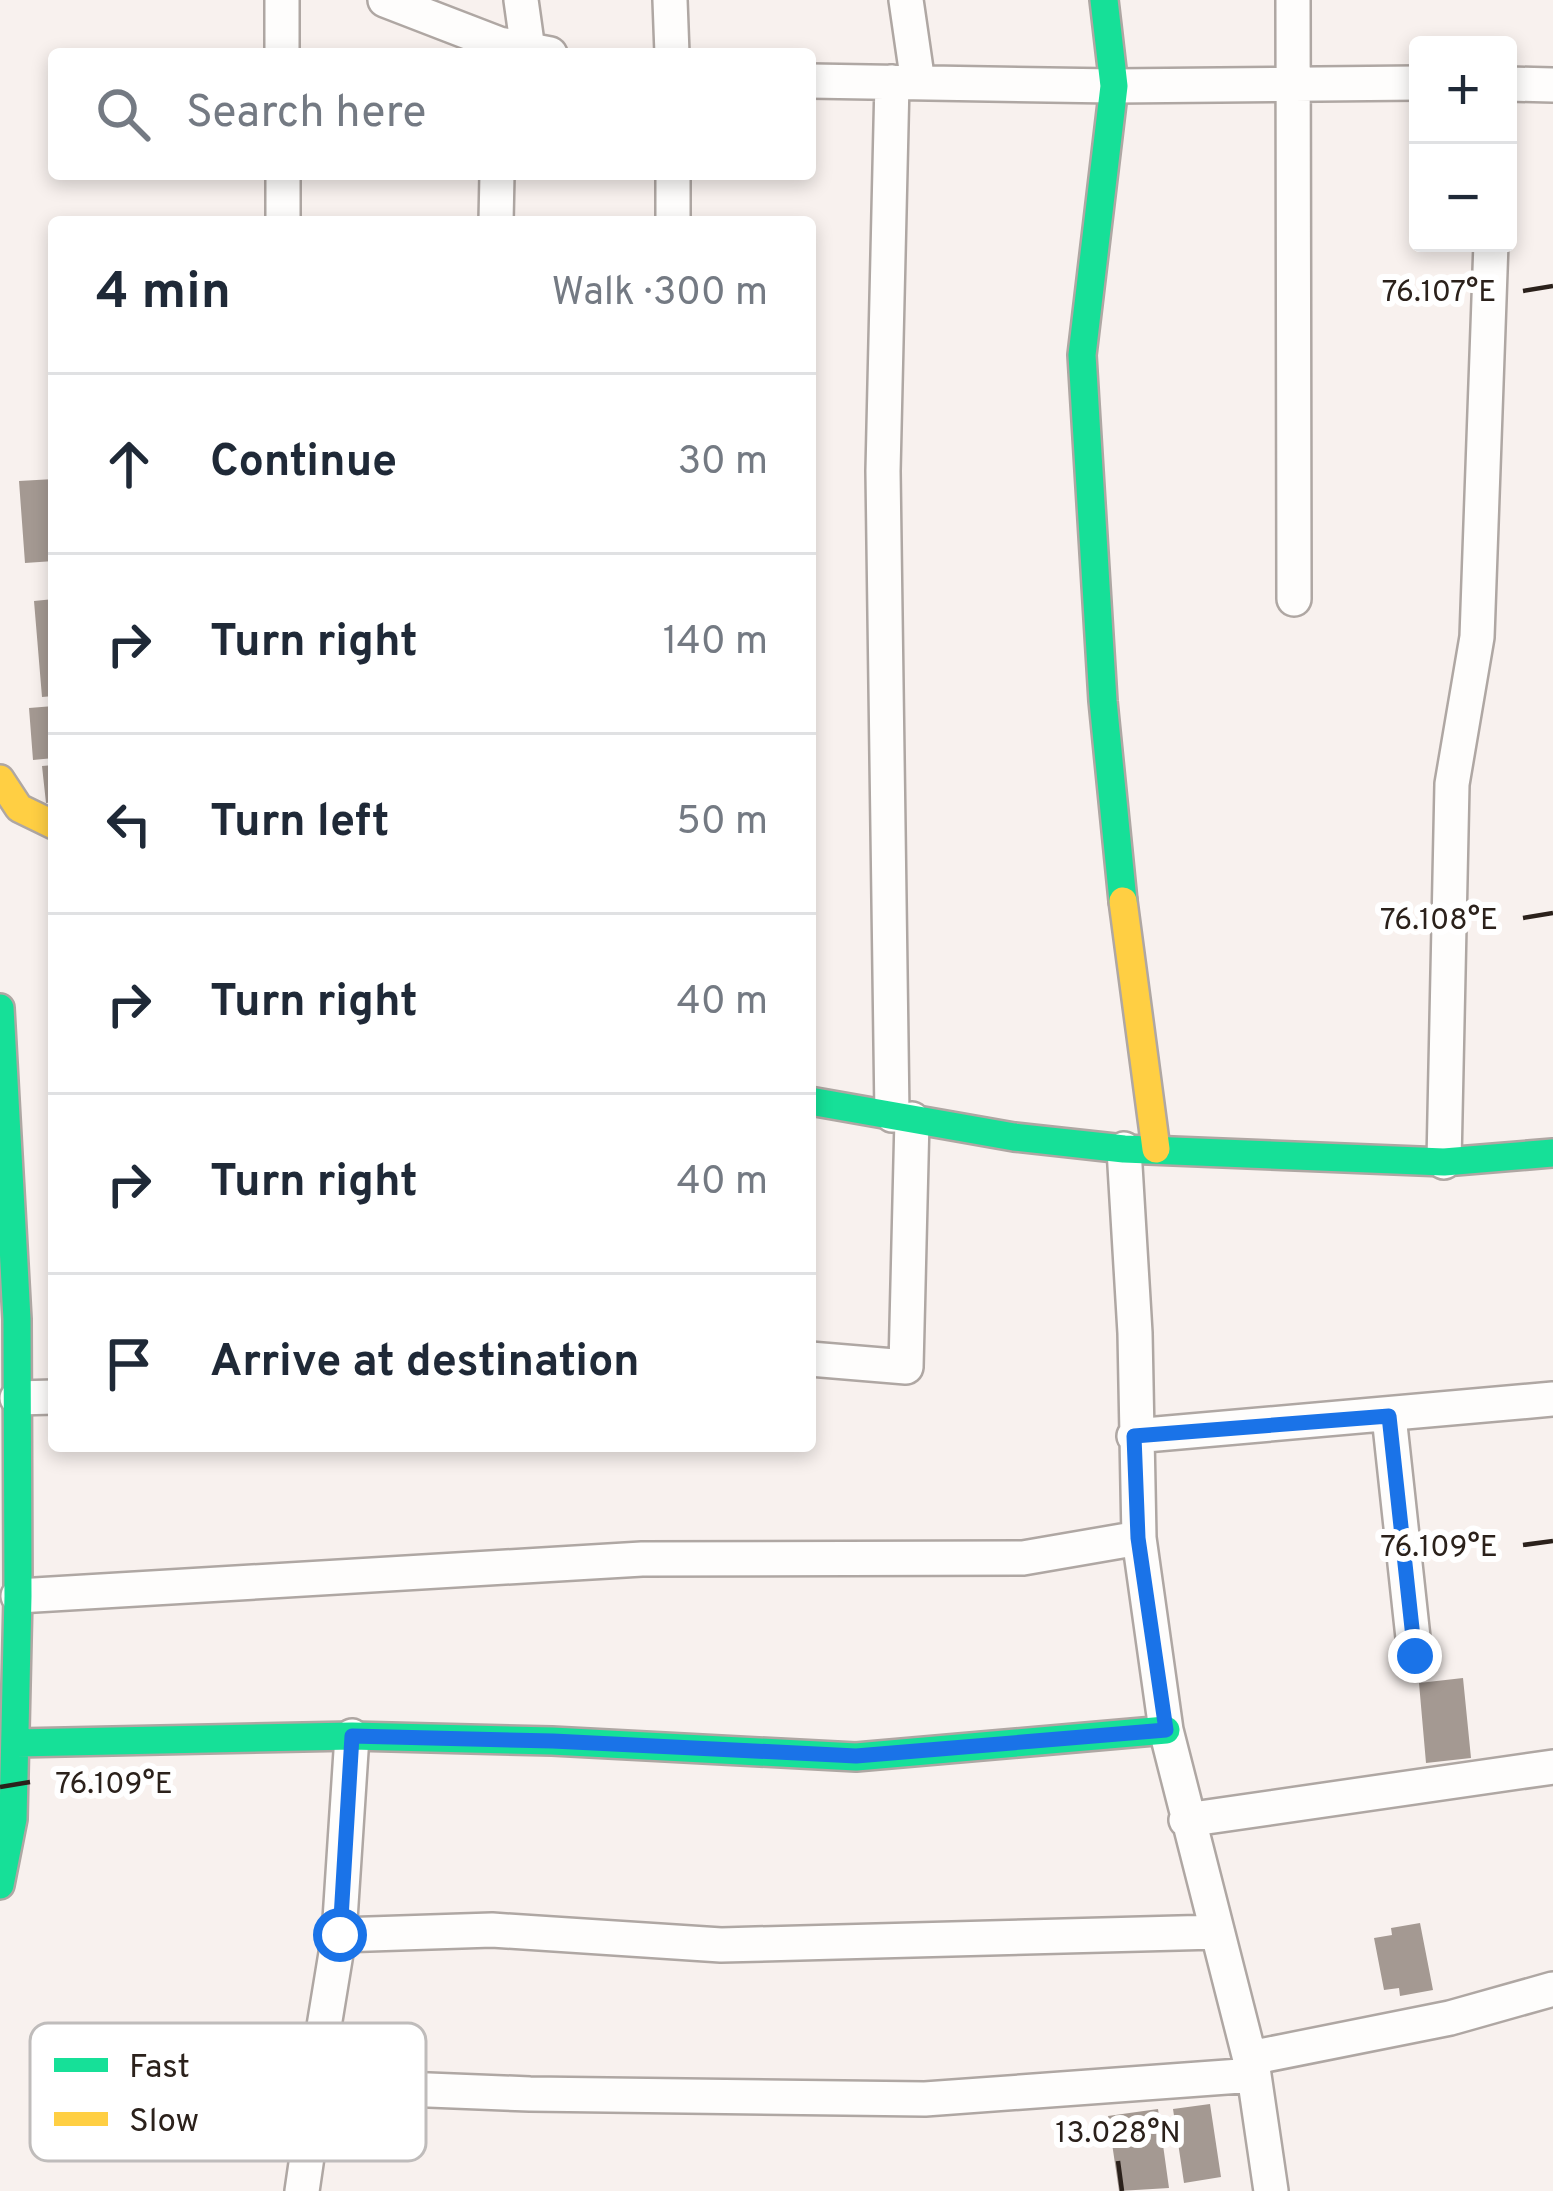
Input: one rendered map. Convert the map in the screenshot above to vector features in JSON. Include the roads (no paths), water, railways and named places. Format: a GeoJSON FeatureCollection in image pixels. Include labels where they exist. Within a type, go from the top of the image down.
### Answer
{"type":"FeatureCollection","features":[{"type":"Feature","properties":{"kind":"street"},"geometry":{"type":"LineString","coordinates":[[282,0],[282,48]]}},
{"type":"Feature","properties":{"kind":"street"},"geometry":{"type":"LineString","coordinates":[[386,0],[514,48]]}},
{"type":"Feature","properties":{"kind":"street"},"geometry":{"type":"LineString","coordinates":[[519,48],[520,0]]}},
{"type":"Feature","properties":{"kind":"street"},"geometry":{"type":"LineString","coordinates":[[670,0],[672,48]]}},
{"type":"Feature","properties":{"kind":"street"},"geometry":{"type":"LineString","coordinates":[[816,1360],[906,1367],[883,470],[906,0]]}},
{"type":"Feature","properties":{"kind":"street"},"geometry":{"type":"LineString","coordinates":[[1104,0],[1114,86],[1082,355],[1102,700],[1126,937],[1140,1149],[1134,1436],[1138,1538],[1166,1730],[1252,2067],[1271,2191]]}},
{"type":"Feature","properties":{"kind":"street"},"geometry":{"type":"LineString","coordinates":[[1293,0],[1294,599]]}},
{"type":"Feature","properties":{"kind":"street"},"geometry":{"type":"LineString","coordinates":[[816,81],[1114,86],[1409,83]]}},
{"type":"Feature","properties":{"kind":"street"},"geometry":{"type":"LineString","coordinates":[[1517,84],[1553,85]]}},
{"type":"Feature","properties":{"kind":"street"},"geometry":{"type":"LineString","coordinates":[[283,180],[283,216]]}},
{"type":"Feature","properties":{"kind":"street"},"geometry":{"type":"LineString","coordinates":[[496,216],[497,180]]}},
{"type":"Feature","properties":{"kind":"street"},"geometry":{"type":"LineString","coordinates":[[673,180],[673,216]]}},
{"type":"Feature","properties":{"kind":"street"},"geometry":{"type":"LineString","coordinates":[[1444,1162],[1452,784],[1477,638],[1491,252]]}},
{"type":"Feature","properties":{"kind":"street"},"geometry":{"type":"LineString","coordinates":[[0,779],[9,809],[48,823]]}},
{"type":"Feature","properties":{"kind":"street"},"geometry":{"type":"LineString","coordinates":[[0,1008],[17,1319],[9,1397],[18,1596],[8,1743],[13,1819],[0,1885]]}},
{"type":"Feature","properties":{"kind":"street"},"geometry":{"type":"LineString","coordinates":[[816,1102],[1014,1137],[1140,1149],[1444,1162],[1553,1153]]}},
{"type":"Feature","properties":{"kind":"street"},"geometry":{"type":"LineString","coordinates":[[9,1397],[48,1397]]}},
{"type":"Feature","properties":{"kind":"street"},"geometry":{"type":"LineString","coordinates":[[1134,1436],[1553,1399]]}},
{"type":"Feature","properties":{"kind":"street"},"geometry":{"type":"LineString","coordinates":[[1389,1416],[1415,1656]]}},
{"type":"Feature","properties":{"kind":"street"},"geometry":{"type":"LineString","coordinates":[[18,1596],[642,1559],[1023,1558],[1138,1538]]}},
{"type":"Feature","properties":{"kind":"street"},"geometry":{"type":"LineString","coordinates":[[8,1743],[352,1736],[856,1756],[1166,1730]]}},
{"type":"Feature","properties":{"kind":"street"},"geometry":{"type":"LineString","coordinates":[[324,2023],[340,1935],[352,1736]]}},
{"type":"Feature","properties":{"kind":"street"},"geometry":{"type":"LineString","coordinates":[[1186,1820],[1553,1767]]}},
{"type":"Feature","properties":{"kind":"street"},"geometry":{"type":"LineString","coordinates":[[340,1935],[492,1930],[721,1945],[1217,1932]]}},
{"type":"Feature","properties":{"kind":"street"},"geometry":{"type":"LineString","coordinates":[[426,2090],[926,2099],[1252,2067],[1553,1989]]}},
{"type":"Feature","properties":{"kind":"street"},"geometry":{"type":"LineString","coordinates":[[302,2191],[306,2161]]}}]}
